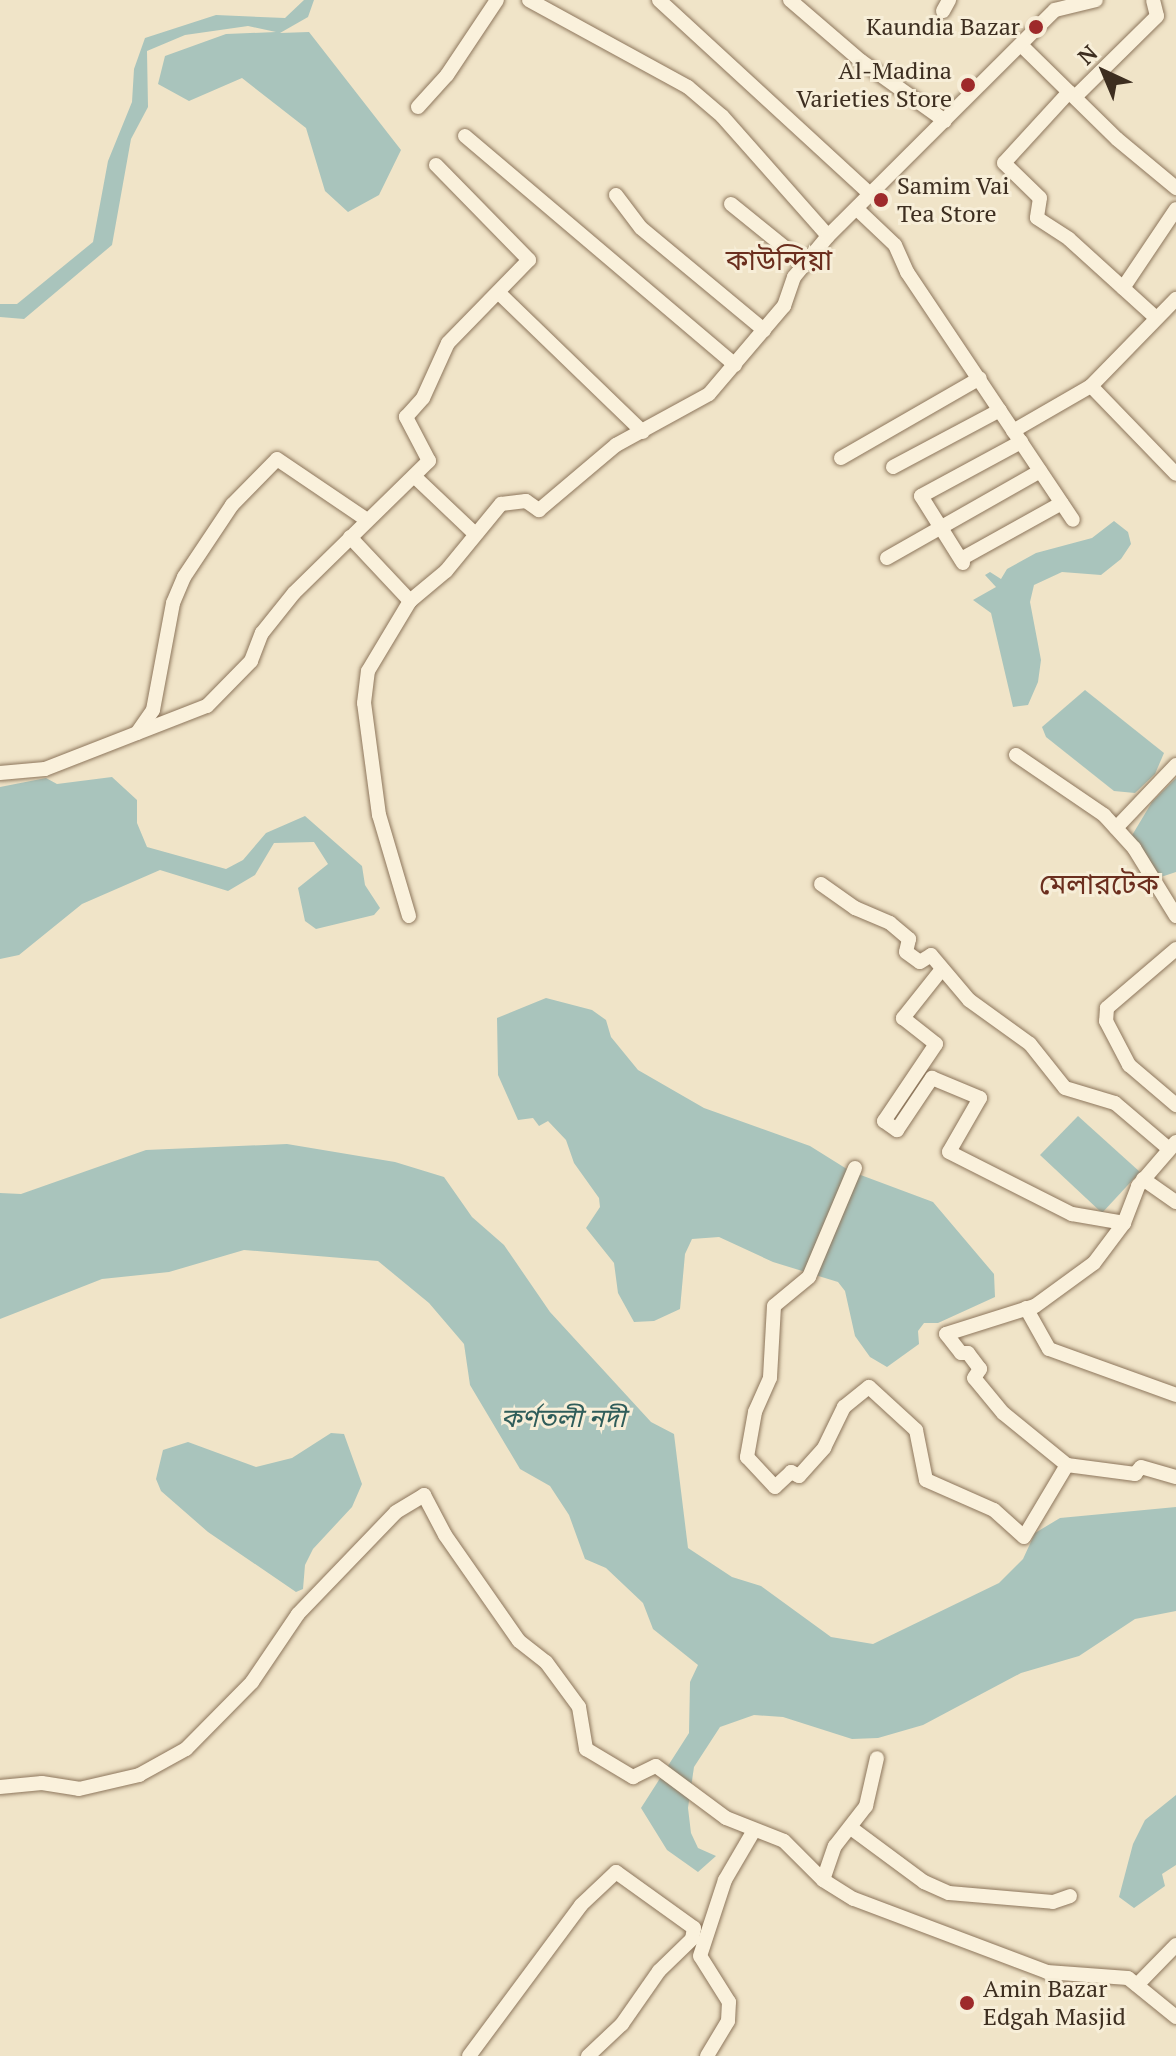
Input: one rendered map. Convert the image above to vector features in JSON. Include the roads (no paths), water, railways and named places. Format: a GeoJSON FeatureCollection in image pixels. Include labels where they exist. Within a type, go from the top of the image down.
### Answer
{"type":"FeatureCollection","features":[{"type":"Feature","properties":{"kind":"street"},"geometry":{"type":"LineString","coordinates":[[418,107],[447,75],[497,0]]}},
{"type":"Feature","properties":{"kind":"street"},"geometry":{"type":"LineString","coordinates":[[529,0],[688,87],[722,116],[828,236]]}},
{"type":"Feature","properties":{"kind":"street"},"geometry":{"type":"LineString","coordinates":[[659,0],[871,195]]}},
{"type":"Feature","properties":{"kind":"street"},"geometry":{"type":"LineString","coordinates":[[790,0],[839,44],[945,121]]}},
{"type":"Feature","properties":{"kind":"street"},"geometry":{"type":"LineString","coordinates":[[409,916],[379,815],[364,703],[368,671],[410,601],[446,571],[474,533],[501,504],[526,501],[539,510],[574,476],[709,394],[784,306],[805,264],[828,236],[1055,10],[1096,0]]}},
{"type":"Feature","properties":{"kind":"street"},"geometry":{"type":"LineString","coordinates":[[1153,0],[1157,16],[1072,94],[1004,163],[1040,198],[1037,218],[1155,317]]}},
{"type":"Feature","properties":{"kind":"street"},"geometry":{"type":"LineString","coordinates":[[1021,45],[1176,188]]}},
{"type":"Feature","properties":{"kind":"street"},"geometry":{"type":"LineString","coordinates":[[465,136],[735,365]]}},
{"type":"Feature","properties":{"kind":"street"},"geometry":{"type":"LineString","coordinates":[[0,773],[45,769],[207,706],[251,661],[262,633],[294,593],[429,461],[406,417],[423,398],[448,343],[529,260],[436,165]]}},
{"type":"Feature","properties":{"kind":"street"},"geometry":{"type":"LineString","coordinates":[[616,195],[641,228],[764,330]]}},
{"type":"Feature","properties":{"kind":"street"},"geometry":{"type":"LineString","coordinates":[[731,204],[805,264]]}},
{"type":"Feature","properties":{"kind":"street"},"geometry":{"type":"LineString","coordinates":[[857,209],[895,245],[907,272],[1073,520]]}},
{"type":"Feature","properties":{"kind":"street"},"geometry":{"type":"LineString","coordinates":[[1123,288],[1176,209]]}},
{"type":"Feature","properties":{"kind":"street"},"geometry":{"type":"LineString","coordinates":[[499,293],[643,432]]}},
{"type":"Feature","properties":{"kind":"street"},"geometry":{"type":"LineString","coordinates":[[1062,503],[962,561],[921,496],[1017,437],[1091,386],[1155,317],[1176,299]]}},
{"type":"Feature","properties":{"kind":"street"},"geometry":{"type":"LineString","coordinates":[[841,458],[980,378]]}},
{"type":"Feature","properties":{"kind":"street"},"geometry":{"type":"LineString","coordinates":[[1091,386],[1176,474]]}},
{"type":"Feature","properties":{"kind":"street"},"geometry":{"type":"LineString","coordinates":[[893,467],[1000,410]]}},
{"type":"Feature","properties":{"kind":"street"},"geometry":{"type":"LineString","coordinates":[[137,733],[153,710],[173,603],[184,577],[232,505],[277,459],[367,520]]}},
{"type":"Feature","properties":{"kind":"street"},"geometry":{"type":"LineString","coordinates":[[887,558],[1040,471]]}},
{"type":"Feature","properties":{"kind":"street"},"geometry":{"type":"LineString","coordinates":[[414,476],[474,533]]}},
{"type":"Feature","properties":{"kind":"street"},"geometry":{"type":"LineString","coordinates":[[350,537],[410,601]]}},
{"type":"Feature","properties":{"kind":"street"},"geometry":{"type":"LineString","coordinates":[[1016,755],[1116,828],[1176,916]]}},
{"type":"Feature","properties":{"kind":"street"},"geometry":{"type":"LineString","coordinates":[[1116,828],[1176,765]]}},
{"type":"Feature","properties":{"kind":"street"},"geometry":{"type":"LineString","coordinates":[[821,884],[855,908],[890,923],[909,939],[906,952],[920,962],[931,955],[969,1000],[1030,1044],[1065,1088],[1115,1103],[1172,1146],[1143,1179],[1124,1223],[1094,1263],[1061,1289],[1026,1308],[946,1334],[980,1369],[974,1378],[991,1399],[1048,1455],[1067,1465],[1135,1474],[1141,1467],[1176,1477]]}},
{"type":"Feature","properties":{"kind":"street"},"geometry":{"type":"LineString","coordinates":[[1176,949],[1107,1008],[1106,1021],[1129,1065],[1176,1105]]}},
{"type":"Feature","properties":{"kind":"street"},"geometry":{"type":"LineString","coordinates":[[942,969],[903,1018],[936,1044],[884,1121],[897,1130],[932,1078],[980,1098],[949,1152],[1072,1214],[1124,1223]]}},
{"type":"Feature","properties":{"kind":"street"},"geometry":{"type":"LineString","coordinates":[[855,1168],[809,1277],[774,1306],[767,1353],[770,1378],[751,1431],[747,1457],[775,1487],[791,1472],[799,1476],[824,1448],[844,1407],[869,1387],[916,1430],[926,1480],[974,1498],[1024,1537],[1067,1465]]}},
{"type":"Feature","properties":{"kind":"street"},"geometry":{"type":"LineString","coordinates":[[1143,1179],[1176,1202]]}},
{"type":"Feature","properties":{"kind":"street"},"geometry":{"type":"LineString","coordinates":[[1026,1308],[1049,1349],[1176,1395]]}},
{"type":"Feature","properties":{"kind":"street"},"geometry":{"type":"LineString","coordinates":[[0,1787],[42,1783],[79,1789],[139,1775],[186,1749],[252,1682],[298,1614],[396,1512],[424,1495],[445,1535],[519,1641],[546,1662],[579,1707],[586,1749],[633,1777],[656,1766],[753,1832],[784,1841],[823,1880],[854,1899],[1047,1972],[1103,1973],[1137,1985],[1176,2017]]}},
{"type":"Feature","properties":{"kind":"street"},"geometry":{"type":"LineString","coordinates":[[823,1880],[831,1853],[866,1806],[877,1758]]}},
{"type":"Feature","properties":{"kind":"street"},"geometry":{"type":"LineString","coordinates":[[851,1828],[924,1882],[949,1893],[1053,1902],[1070,1896]]}},
{"type":"Feature","properties":{"kind":"street"},"geometry":{"type":"LineString","coordinates":[[707,2056],[728,2021],[729,2002],[700,1956],[725,1880],[753,1832]]}},
{"type":"Feature","properties":{"kind":"street"},"geometry":{"type":"LineString","coordinates":[[469,2056],[581,1905],[616,1872],[694,1928],[692,1939],[659,1971],[622,2024],[588,2056]]}},
{"type":"Feature","properties":{"kind":"street"},"geometry":{"type":"LineString","coordinates":[[1137,1985],[1176,1945]]}},
{"type":"Feature","properties":{"kind":"water"},"geometry":{"type":"Polygon","coordinates":[[[304,0],[314,0],[308,17],[280,33],[309,32],[401,150],[379,195],[348,212],[325,191],[306,128],[242,78],[189,101],[158,84],[165,56],[226,34],[276,32],[248,26],[185,35],[147,51],[148,107],[131,139],[112,245],[24,319],[0,317],[0,304],[17,304],[93,242],[108,161],[132,102],[134,69],[145,38],[216,15],[285,18],[304,0]]]}},
{"type":"Feature","properties":{"kind":"water"},"geometry":{"type":"Polygon","coordinates":[[[1114,521],[1128,532],[1131,544],[1121,559],[1101,575],[1062,572],[1034,585],[1030,602],[1041,660],[1038,682],[1028,705],[1013,707],[991,613],[973,600],[996,587],[985,575],[990,572],[1001,579],[1007,569],[1036,553],[1092,538],[1114,521]]]}},
{"type":"Feature","properties":{"kind":"water"},"geometry":{"type":"Polygon","coordinates":[[[1085,690],[1164,753],[1155,774],[1135,793],[1114,791],[1046,737],[1042,727],[1085,690]]]}},
{"type":"Feature","properties":{"kind":"water"},"geometry":{"type":"Polygon","coordinates":[[[112,777],[137,800],[137,823],[147,847],[226,869],[243,860],[266,833],[305,816],[362,866],[365,885],[380,908],[374,915],[316,929],[305,921],[298,888],[328,864],[314,842],[274,843],[255,875],[228,891],[160,870],[82,904],[19,955],[0,959],[0,787],[46,778],[57,784],[112,777]]]}},
{"type":"Feature","properties":{"kind":"water"},"geometry":{"type":"Polygon","coordinates":[[[1176,778],[1176,872],[1161,877],[1131,837],[1152,802],[1176,778]]]}},
{"type":"Feature","properties":{"kind":"water"},"geometry":{"type":"Polygon","coordinates":[[[546,998],[592,1010],[606,1020],[611,1037],[638,1070],[704,1108],[810,1146],[850,1171],[933,1202],[994,1274],[995,1297],[938,1323],[924,1323],[918,1331],[919,1344],[887,1367],[870,1357],[855,1336],[845,1291],[838,1282],[773,1262],[719,1237],[692,1239],[685,1254],[680,1309],[654,1321],[634,1322],[618,1293],[614,1263],[586,1228],[600,1207],[599,1198],[574,1163],[566,1140],[548,1121],[539,1126],[533,1118],[518,1120],[498,1075],[497,1018],[546,998]]]}},
{"type":"Feature","properties":{"kind":"water"},"geometry":{"type":"Polygon","coordinates":[[[1078,1116],[1140,1172],[1102,1213],[1040,1155],[1078,1116]]]}},
{"type":"Feature","properties":{"kind":"water","name":"কর্ণতলী নদী"},"geometry":{"type":"Polygon","coordinates":[[[287,1144],[395,1162],[444,1177],[472,1217],[504,1245],[550,1312],[651,1422],[674,1434],[688,1548],[732,1577],[761,1586],[831,1637],[873,1644],[999,1583],[1023,1559],[1035,1533],[1060,1518],[1176,1507],[1176,1611],[1135,1619],[1079,1656],[1021,1673],[923,1725],[878,1738],[852,1739],[783,1717],[754,1715],[720,1727],[694,1767],[688,1808],[691,1833],[698,1848],[716,1856],[698,1872],[667,1850],[641,1808],[689,1733],[690,1682],[698,1665],[653,1629],[643,1603],[606,1568],[585,1559],[569,1515],[550,1486],[520,1469],[470,1385],[464,1344],[429,1303],[378,1261],[244,1250],[169,1272],[102,1279],[0,1319],[0,1193],[21,1194],[146,1150],[287,1144]]]}},
{"type":"Feature","properties":{"kind":"water"},"geometry":{"type":"Polygon","coordinates":[[[331,1433],[344,1434],[362,1484],[352,1507],[313,1549],[305,1565],[303,1589],[296,1592],[208,1532],[161,1491],[156,1479],[163,1450],[188,1442],[256,1467],[292,1458],[331,1433]]]}},
{"type":"Feature","properties":{"kind":"water"},"geometry":{"type":"Polygon","coordinates":[[[1176,1795],[1176,1865],[1162,1874],[1165,1886],[1134,1908],[1119,1897],[1133,1844],[1145,1820],[1176,1795]]]}},
{"type":"Feature","properties":{"kind":"place","name":"Kaundia Bazar"},"geometry":{"type":"Point","coordinates":[1036,27]}},
{"type":"Feature","properties":{"kind":"place","name":"Al-Madina Varieties Store"},"geometry":{"type":"Point","coordinates":[968,85]}},
{"type":"Feature","properties":{"kind":"place","name":"Samim Vai Tea Store"},"geometry":{"type":"Point","coordinates":[881,200]}},
{"type":"Feature","properties":{"kind":"place","name":"Amin Bazar Edgah Masjid"},"geometry":{"type":"Point","coordinates":[967,2003]}},
{"type":"Feature","properties":{"kind":"district","name":"কাউন্দিয়া"},"geometry":{"type":"Point","coordinates":[779,260]}},
{"type":"Feature","properties":{"kind":"district","name":"মেলারটেক"},"geometry":{"type":"Point","coordinates":[1099,884]}}]}
